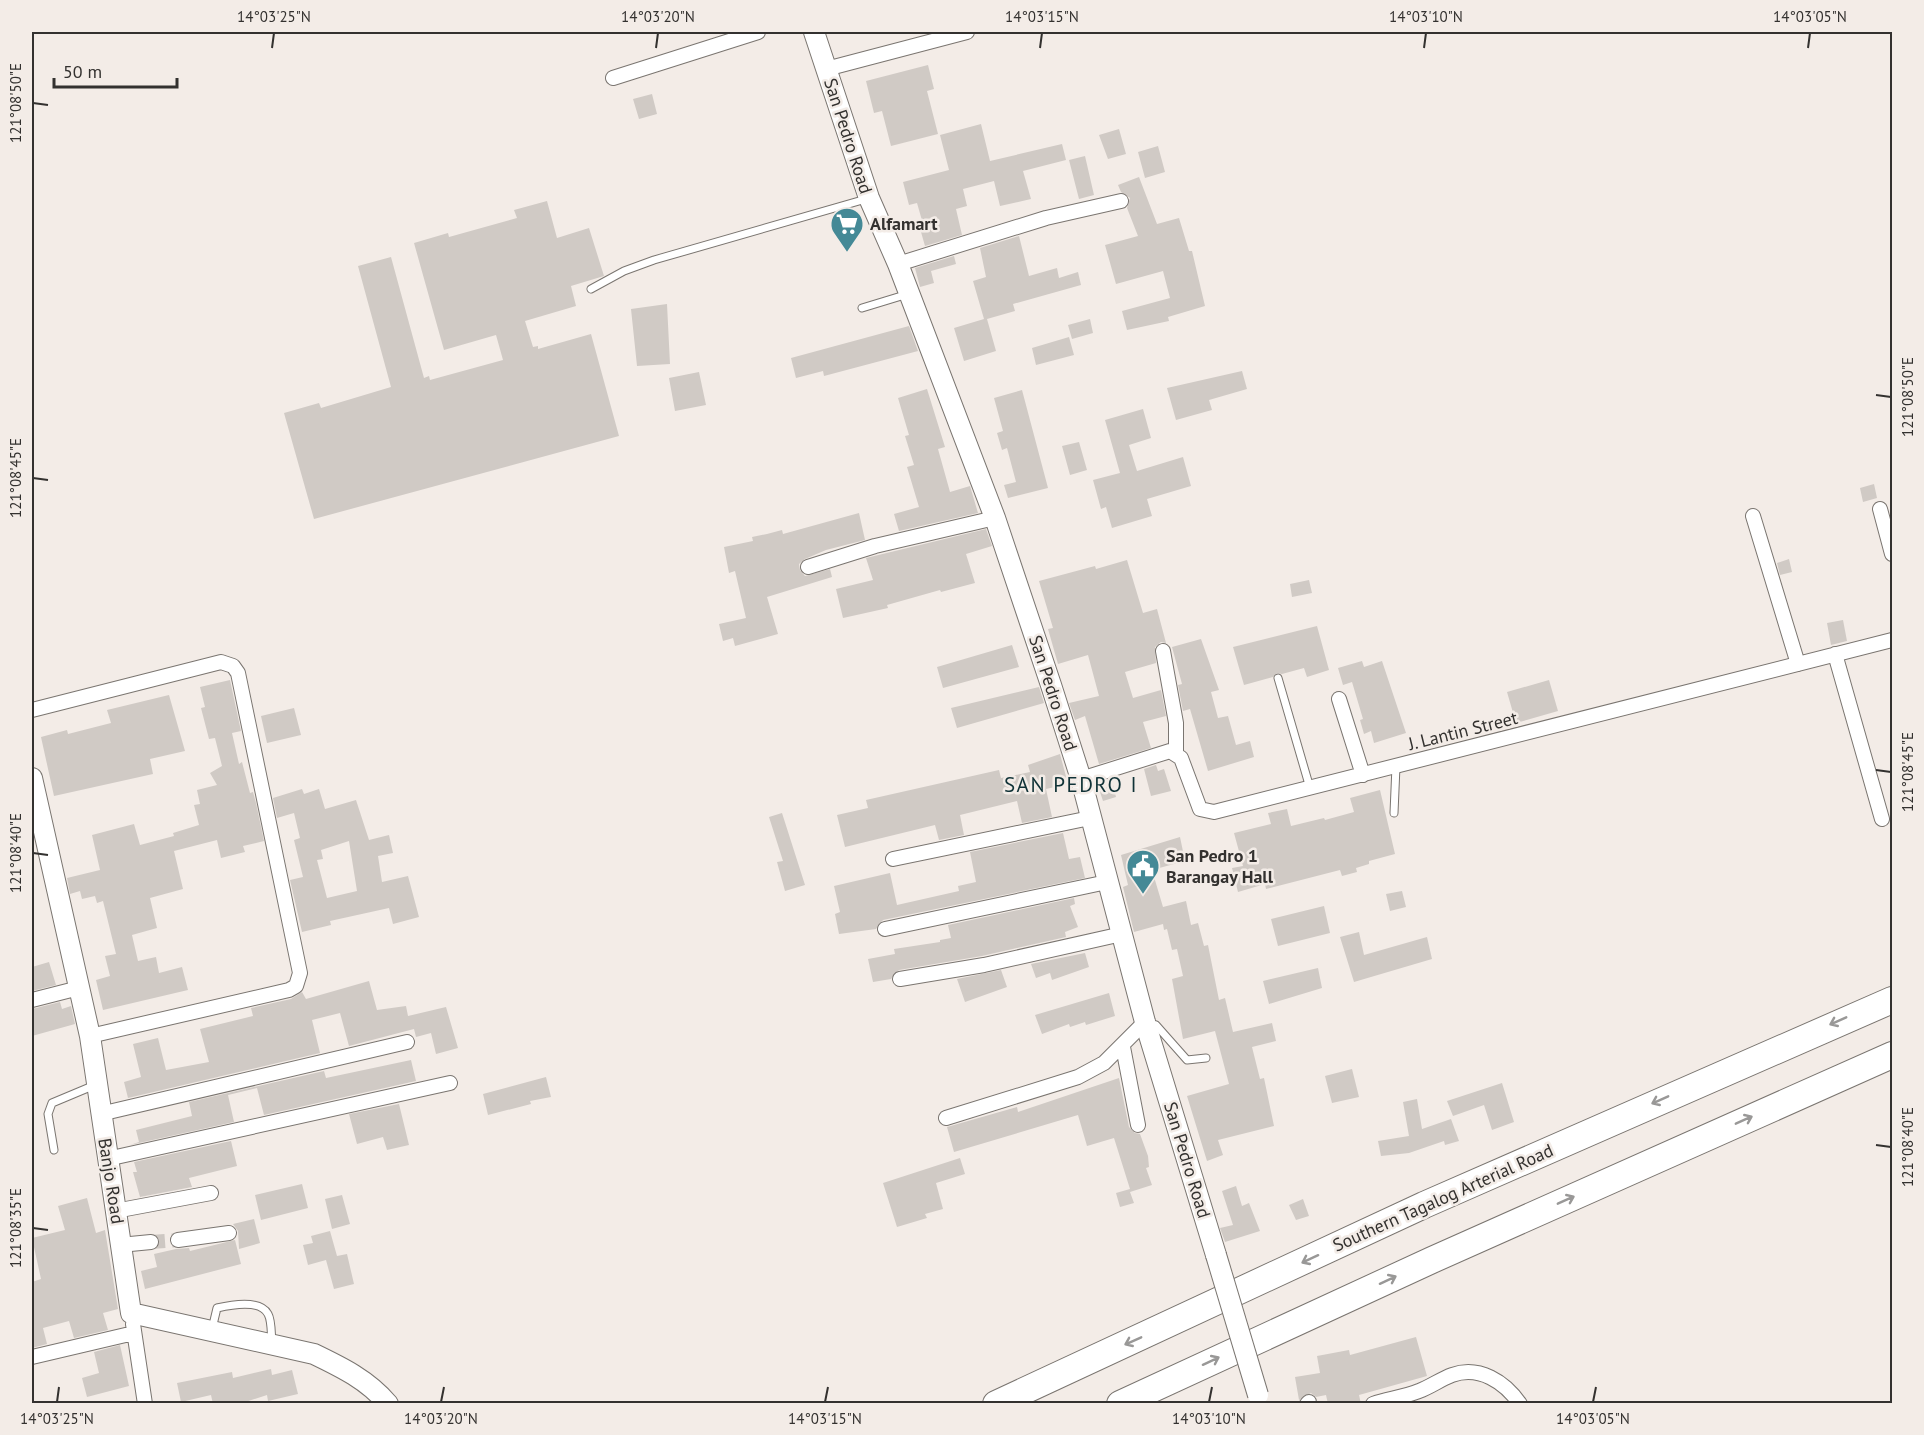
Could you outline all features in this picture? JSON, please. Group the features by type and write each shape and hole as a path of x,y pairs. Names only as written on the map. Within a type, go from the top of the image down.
{"highway":[{"name":"Southern Tagalog Arterial Road","path":"996,1404 1435,1200 1893,1000"},
{"path":"1120,1404 1432,1260 1893,1055"}],"street":[{"path":"613,78 758,32"},
{"name":"San Pedro Road","path":"814,32 869,198 898,264 995,518 1081,779 1145,1022 1259,1399"},
{"path":"826,69 966,32"},
{"path":"898,264 1046,218 1121,201"},
{"path":"1881,509 1893,554"},
{"path":"1753,516 1798,664"},
{"path":"808,567 874,546 995,518"},
{"name":"J. Lantin Street","path":"1176,752 1181,758 1200,809 1206,812 1363,775 1893,640"},
{"path":"1081,779 1166,751 1176,752 1176,723 1162,651"},
{"path":"1835,654 1882,819"},
{"path":"32,710 221,662 233,666 238,673 300,973 296,986 289,990 90,1036"},
{"path":"1339,699 1363,775"},
{"name":"Banjo Road","path":"32,780 34,802 90,1036 131,1313"},
{"path":"893,859 1090,818"},
{"path":"885,929 1107,882"},
{"path":"900,979 984,965 1122,934"},
{"path":"32,1000 79,988"},
{"path":"946,1118 1078,1077 1104,1063 1123,1047 1145,1022"},
{"path":"100,1114 407,1042"},
{"path":"1123,1047 1138,1125"},
{"path":"107,1159 450,1083"},
{"path":"115,1211 211,1192"},
{"path":"178,1240 229,1233"},
{"path":"120,1245 150,1242"},
{"path":"145,1404 131,1313 314,1354 339,1366 376,1389 388,1404"},
{"path":"32,1357 134,1333"},
{"path":"1373,1404 1419,1395 1454,1374 1473,1371 1489,1376 1510,1389 1520,1404"}],"lane":[{"path":"591,289 654,260 869,198"},
{"path":"862,308 909,294"},
{"path":"1278,678 1310,788"},
{"path":"1394,813 1396,766"},
{"path":"1145,1022 1156,1025 1187,1060 1206,1058"},
{"path":"54,1150 48,1114 52,1103 97,1084"},
{"path":"211,1331 217,1308 236,1304 263,1308 269,1315 272,1345"}],"building":[{"path":"928,65 934,89 927,91 938,134 891,146 882,111 874,113 866,81"},
{"path":"652,94 657,114 639,119 633,99"},
{"path":"981,124 990,161 1062,144 1066,160 1023,171 1031,199 1000,206 994,181 963,189 967,206 956,209 962,235 925,246 921,232 925,231 917,203 909,205 903,182 949,170 940,135"},
{"path":"1119,129 1126,154 1108,159 1099,135"},
{"path":"1158,146 1165,172 1145,178 1138,152"},
{"path":"1085,156 1094,195 1079,199 1069,160"},
{"path":"1139,177 1157,224 1179,218 1189,251 1192,251 1205,306 1168,317 1169,321 1127,330 1122,311 1170,298 1163,271 1116,284 1105,245 1138,236 1127,208 1130,198 1121,192 1118,185"},
{"path":"547,201 557,238 589,228 604,276 571,286 576,306 525,321 533,347 538,346 538,349 591,334 619,436 314,519 284,413 319,403 321,408 391,387 358,266 391,257 424,378 429,376 430,380 503,360 496,335 444,350 414,243 448,233 449,237 517,218 514,210"},
{"path":"1019,236 1029,276 1057,268 1059,278 1078,272 1081,285 1013,304 1015,311 987,319 996,351 964,361 954,328 984,319 973,281 986,277 980,248"},
{"path":"954,256 956,264 931,271 934,283 920,287 915,268"},
{"path":"667,304 670,364 637,366 631,309"},
{"path":"1090,319 1093,333 1072,339 1068,325"},
{"path":"909,326 918,351 824,376 823,371 796,378 791,358"},
{"path":"1069,337 1074,355 1036,365 1032,348"},
{"path":"1242,371 1247,389 1209,400 1212,410 1176,420 1167,388"},
{"path":"699,372 706,405 675,411 669,378"},
{"path":"927,389 945,447 938,449 950,492 970,486 978,513 899,531 894,514 919,507 907,467 914,465 905,436 909,435 898,398"},
{"path":"1022,390 1048,488 1008,498 1004,485 1016,482 1007,448 1002,450 997,433 1003,431 994,398"},
{"path":"1143,409 1151,438 1129,445 1137,471 1183,457 1191,486 1147,499 1152,516 1112,528 1106,507 1101,509 1093,480 1120,473 1105,420"},
{"path":"1079,442 1087,470 1070,475 1062,446"},
{"path":"1874,484 1877,498 1863,502 1860,488"},
{"path":"859,513 865,540 826,550 799,564 805,576 830,569 832,577 767,597 778,634 735,646 733,638 723,641 719,624 746,618 735,571 729,573 724,547 753,541 752,537 782,530 783,534"},
{"path":"986,529 992,546 966,554 975,583 941,592 940,590 887,605 888,608 843,618 836,589 873,580 866,558"},
{"path":"1789,559 1792,572 1780,575 1777,563"},
{"path":"1127,560 1143,613 1157,609 1166,643 1161,642 1155,647 1156,663 1125,672 1133,698 1161,690 1166,716 1143,722 1151,748 1099,764 1085,716 1075,720 1069,703 1099,696 1088,655 1058,664 1048,629 1053,628 1039,581"},
{"path":"1309,580 1312,593 1292,597 1290,584"},
{"path":"1843,620 1847,641 1831,645 1827,623"},
{"path":"1317,626 1329,670 1307,677 1304,668 1282,674 1277,673 1273,677 1244,685 1233,647"},
{"path":"1201,639 1219,690 1211,692 1218,718 1228,716 1236,745 1250,741 1254,757 1208,771 1190,709 1183,711 1178,685 1182,684 1172,647"},
{"path":"1012,645 1019,667 943,688 937,667"},
{"path":"1362,661 1364,667 1382,661 1406,733 1374,743 1371,731 1364,734 1360,720 1363,719 1352,682 1343,685 1338,668"},
{"path":"230,680 241,731 232,733 239,764 242,762 250,793 253,792 264,841 243,846 245,852 221,858 217,840 174,851 183,889 150,898 157,928 132,935 138,961 156,957 159,973 182,967 188,990 103,1010 96,980 110,976 105,956 116,954 103,901 97,903 95,896 82,899 80,891 70,894 67,878 100,870 92,835 134,824 140,845 174,836 173,833 199,825 194,805 200,804 197,790 217,785 210,773 222,766 215,738 209,739 201,708 205,707 200,687"},
{"path":"1549,680 1558,711 1516,723 1507,692"},
{"path":"1039,687 1044,703 957,728 951,708"},
{"path":"169,695 185,751 150,759 153,774 54,796 41,737 67,730 68,734 111,723 107,710"},
{"path":"294,708 301,735 267,743 261,716"},
{"path":"1060,754 1068,784 1046,789 1052,817 1022,823 1017,801 960,815 964,835 939,840 935,825 845,847 837,815 868,808 866,800 999,770 1001,778 1030,772 1028,765"},
{"path":"1156,765 1158,771 1164,769 1171,791 1151,796 1144,769"},
{"path":"1113,785 1116,797 1103,801 1099,789"},
{"path":"302,789 304,794 319,789 325,809 356,800 369,840 389,835 393,853 378,856 382,882 408,876 419,917 393,924 389,908 330,921 331,925 302,932 290,880 303,877 294,840 300,838 294,813 277,818 273,798","holes":["349,841 357,891 327,898 317,860 323,859 321,850"]},
{"path":"1380,790 1395,854 1369,861 1369,864 1356,868 1357,872 1342,876 1340,870 1266,889 1265,884 1238,892 1232,868 1243,866 1234,833 1271,824 1268,813 1287,809 1291,826 1354,812 1350,798"},
{"path":"782,813 805,885 785,891 777,862 783,861 769,817"},
{"path":"1063,833 1069,859 1080,857 1085,878 883,920 876,929 839,934 835,914 840,912 834,886 890,873 897,905 959,891 958,886 976,882 970,852"},
{"path":"1180,837 1185,861 1152,870 1163,907 1186,901 1191,925 1198,923 1204,946 1208,945 1219,1000 1225,998 1233,1032 1272,1023 1276,1041 1252,1047 1260,1079 1264,1078 1274,1126 1218,1140 1223,1155 1207,1161 1187,1096 1229,1084 1215,1031 1183,1039 1172,979 1183,976 1177,949 1172,950 1167,929 1164,930 1163,924 1134,932 1123,887 1128,885 1121,855"},
{"path":"1402,891 1406,907 1390,911 1386,894"},
{"path":"1074,898 1075,904 1070,906 1078,927 1065,932 1066,937 982,956 899,970 891,979 873,982 868,959 895,954 894,949 940,942 940,940 951,938 948,925"},
{"path":"1324,906 1330,933 1278,946 1271,919"},
{"path":"1359,932 1364,955 1427,937 1432,959 1354,982 1340,937"},
{"path":"1085,953 1089,967 1052,980 1050,973 1036,978 1031,964"},
{"path":"49,962 56,985 32,991 32,967"},
{"path":"1318,968 1322,988 1269,1004 1263,981"},
{"path":"1001,970 1007,987 965,1002 957,979"},
{"path":"369,981 377,1010 406,1006 408,1016 446,1007 458,1048 436,1054 431,1033 416,1037 414,1029 349,1046 340,1013 312,1020 320,1053 128,1098 124,1082 141,1077 133,1044 158,1038 166,1070 209,1062 200,1029 253,1016 251,1008 291,999 302,992 306,999"},
{"path":"1109,993 1115,1016 1086,1025 1085,1022 1070,1027 1069,1024 1042,1034 1035,1015"},
{"path":"60,1002 62,1009 71,1006 75,1024 32,1036 32,1009"},
{"path":"411,1060 416,1081 264,1115 257,1088 228,1095 234,1122 130,1145 139,1142 136,1130 192,1116 189,1102 324,1071 326,1078"},
{"path":"1352,1069 1359,1097 1332,1103 1325,1076"},
{"path":"546,1077 551,1097 530,1101 531,1104 488,1115 483,1094"},
{"path":"1119,1078 1129,1127 1135,1133 1140,1134 1148,1156 1149,1167 1146,1168 1152,1185 1130,1192 1134,1203 1120,1207 1116,1193 1130,1189 1114,1138 1087,1146 1078,1115 954,1152 947,1127 1017,1107 1018,1112"},
{"path":"1502,1083 1514,1122 1492,1130 1484,1105 1453,1116 1447,1101"},
{"path":"1417,1099 1422,1129 1451,1119 1459,1141 1445,1145 1444,1141 1409,1153 1381,1156 1378,1141 1409,1136 1403,1102"},
{"path":"399,1104 409,1145 387,1150 383,1137 357,1144 349,1114"},
{"path":"231,1141 237,1166 189,1178 192,1187 140,1197 133,1172 137,1172 134,1162"},
{"path":"960,1158 965,1174 936,1183 943,1209 925,1214 927,1218 897,1227 883,1183"},
{"path":"302,1184 308,1208 261,1220 255,1195"},
{"path":"1236,1186 1242,1206 1249,1203 1260,1231 1225,1242 1220,1228 1233,1225 1222,1191"},
{"path":"342,1195 350,1224 332,1229 325,1199"},
{"path":"87,1198 96,1233 105,1230 118,1309 103,1313 108,1330 74,1338 69,1321 43,1328 47,1344 32,1348 32,1282 41,1279 32,1238 65,1230 58,1206"},
{"path":"1303,1199 1309,1216 1296,1220 1289,1205"},
{"path":"254,1219 260,1243 239,1249 238,1231 233,1224"},
{"path":"330,1231 337,1256 347,1254 354,1284 334,1289 326,1260 308,1265 303,1245 313,1243 311,1236"},
{"path":"235,1240 241,1264 145,1289 141,1271 157,1267 154,1254 176,1249 189,1248 190,1251"},
{"path":"1416,1337 1427,1376 1359,1395 1361,1404 1328,1404 1326,1395 1316,1397 1311,1393 1299,1400 1295,1377 1320,1373 1317,1356 1349,1350 1350,1355"},
{"path":"120,1345 129,1386 87,1397 82,1378 99,1373 94,1352"},
{"path":"271,1369 272,1375 292,1370 298,1394 268,1401 267,1395 239,1404 213,1404 211,1395 181,1402 177,1383 232,1372 233,1378"}],"tunnel":[{"path":"151,1242 178,1240"}],"place":[{"name":"Alfamart","path":"847,253"},
{"name":"San Pedro 1 Barangay Hall","path":"1143,895"}],"district":[{"name":"SAN PEDRO I","path":"1071,785"}]}
